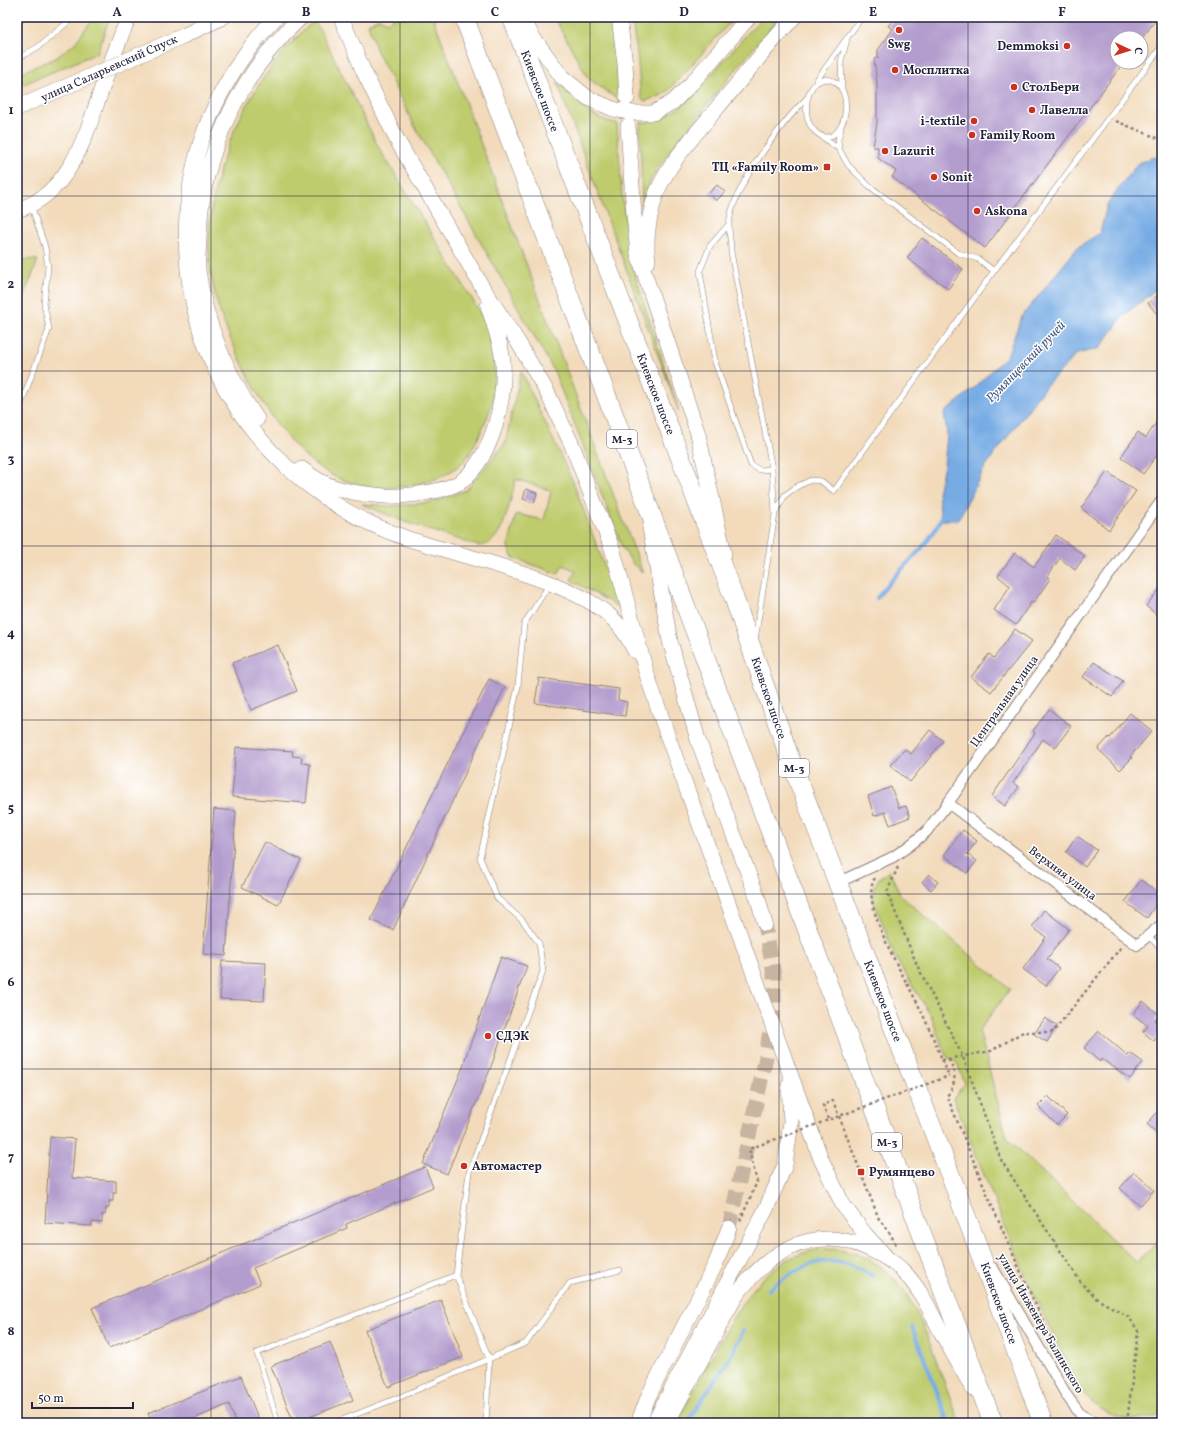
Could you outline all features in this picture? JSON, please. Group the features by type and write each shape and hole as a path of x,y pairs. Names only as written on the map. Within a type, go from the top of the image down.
{"highway":[{"name":"М-3","path":"464,17 993,1423"},
{"name":"Киевское шоссе","path":"512,17 734,598 789,756 971,1229 1043,1423"}],"main road":[{"path":"117,45 123,17"},
{"path":"17,210 31,204 47,193 62,179 75,160 85,137 117,45 129,17"},
{"name":"улица Саларьевский Спуск","path":"17,108 224,17"},
{"path":"276,17 240,60 223,88 199,144 192,176 186,241 189,280 201,331 215,368 242,416 274,455 288,469 334,504 363,520 390,532 550,584 593,604 615,621 631,642 646,675 821,1159 843,1205 865,1234 893,1255 903,1272 919,1292 993,1423"},
{"path":"301,17 281,35 264,57 237,99 213,155 206,182 200,219 198,269 207,311 222,356 248,406 282,452 325,485 354,494 394,496 434,492 463,480 483,455 497,421 503,385 503,361 497,332 481,285"},
{"path":"341,17 397,140 481,285 525,354 547,392 572,445 613,551 646,675"},
{"path":"522,17 532,36 562,77 588,98 612,109 633,113 653,113 672,102 691,84 749,17"},
{"path":"619,17 625,64 627,98"},
{"path":"655,306 647,254 648,231 657,192 665,177 687,146 794,17"},
{"path":"628,126 638,254 698,434 734,598"},
{"path":"645,500 670,641 698,740 758,899 765,924"},
{"path":"654,1423 766,1209 785,1165 791,1122 785,1060"},
{"path":"638,1423 649,1395 713,1270 729,1228"},
{"path":"667,1423 735,1298 752,1276 769,1260 790,1247 808,1242 826,1240 859,1244 893,1255"}],"street":[{"name":"Центральная улица","path":"837,883 893,857 926,832 1162,500"},
{"name":"Верхняя улица","path":"948,803 1128,938"},
{"path":"1128,938 1137,944 1162,924"},
{"name":"улица Инженера Балинского","path":"971,1229 1067,1396 1081,1415 1099,1419"}],"lane":[{"path":"17,22 25,17"},
{"path":"17,59 38,47 74,17"},
{"path":"839,149 814,131 809,122 806,108 808,97 814,85 862,17"},
{"path":"847,37 842,61 841,80 846,111 838,139 839,149 848,165 868,185 958,253 978,259 994,271"},
{"path":"775,514 785,495 798,486 811,480 821,481 834,491 994,271 1162,46"},
{"path":"814,85 820,80 828,79 838,84 843,93"},
{"path":"753,652 764,591 775,514 772,469 731,252 729,224 736,197 747,176 794,110 808,97"},
{"path":"821,136 832,136 842,125"},
{"path":"17,415 49,329 44,304 48,267 45,247 31,204"},
{"path":"729,224 710,246 700,272 714,362 751,465 760,470 772,469"},
{"path":"486,1423 489,1359 456,1275 469,1172 543,971 539,943 522,920 497,898 480,858 518,686 524,624 550,584"},
{"path":"1148,936 1162,949"},
{"path":"334,1423 526,1343 570,1283 620,1270"},
{"path":"278,1423 257,1354 456,1275"}],"path":[{"path":"1108,117 1162,140"},
{"path":"893,857 899,868 887,892 917,965 962,1057 1002,1160 1082,1284 1097,1299 1129,1317 1138,1330 1128,1416 1129,1423 1099,1419"},
{"path":"749,1149 949,1076 922,1013 893,959 871,900 871,891"},
{"path":"942,1060 991,1051 1023,1032 1053,1032 1128,938"},
{"path":"949,1059 955,1070 954,1087 947,1096 1032,1298 1068,1372"},
{"path":"828,1119 823,1105 833,1102 879,1219 891,1235 893,1255"},
{"path":"1152,1423 1162,1422"}],"green space":[{"path":"94,17 110,17 97,53 17,87 17,74 56,58 75,43"},
{"path":"395,17 433,17 643,573 633,564 622,547 554,371 415,127 376,49 368,24 379,18 387,22"},
{"path":"554,17 611,17 619,72 620,97 614,97 588,78"},
{"path":"631,17 735,17 669,90 660,96 645,101 641,98 637,53"},
{"path":"762,17 779,17 671,149 651,179 642,206 640,123 666,116 677,110 688,101"},
{"path":"314,21 320,30 379,148 488,325 493,354 494,383 491,408 485,424 477,441 465,460 446,474 422,483 388,488 359,485 332,475 306,457 273,419 256,391 221,316 215,295 209,258 210,221 217,183 228,146 244,110 264,77 288,47"},
{"path":"557,82 577,102 591,113 599,118 617,123 622,195 632,266 679,412"},
{"path":"17,259 38,260 17,314"},
{"path":"521,371 573,482 620,608 571,580 576,571 563,565 558,574 512,557 508,547 516,514 544,520 551,491 516,479 500,531 494,539 487,544 478,546 405,522 362,504 393,506 433,502 466,490 505,444"},
{"path":"890,871 900,895 1010,989 979,1030 1007,1138 1136,1262 1162,1238 1162,1414 1142,1419 1114,1416 1097,1407 1084,1394 1072,1374 1043,1315 1016,1254 953,1098 965,1084 957,1063 946,1056 931,1016 895,957 873,899 874,886 880,877"},
{"path":"826,1249 849,1252 868,1259 884,1269 897,1282 918,1316 960,1423 677,1423 732,1320 743,1302 756,1286 770,1272 786,1260 805,1253"}],"water":[{"path":"1152,157 1162,159 1162,285 1124,315 1100,348 1077,354 1045,387 985,467 958,520 941,520 938,493 944,465 947,434 944,413 973,389 1007,356 1022,316 1078,247 1100,233 1107,205 1120,186 1137,164"}],"building":[{"name":"Family Room","path":"895,17 1158,17 1148,30 1109,30 1109,70 1118,70 985,248 892,177 896,171 878,158 878,147 873,147 877,122 877,83 874,59 878,58 878,50 893,29 888,26"},
{"path":"717,185 725,192 716,201 709,193"},
{"path":"922,238 963,269 948,289 907,258"},
{"path":"1162,292 1162,320 1148,303"},
{"path":"1162,414 1162,448 1143,474 1121,457 1138,432 1146,438"},
{"path":"1107,472 1136,491 1109,530 1081,508"},
{"path":"526,489 537,493 534,503 523,499"},
{"path":"1056,535 1085,556 1075,570 1060,558 1047,577 1050,579 1033,603 1031,602 1016,625 994,610 1010,586 998,576 1015,553 1034,567"},
{"path":"1162,586 1162,619 1146,606"},
{"path":"1015,629 1032,641 991,692 971,677 989,654 994,658"},
{"path":"278,645 297,691 251,710 232,663"},
{"path":"1094,662 1123,681 1112,697 1083,677"},
{"path":"539,678 619,689 618,700 627,702 625,716 535,703"},
{"path":"489,679 505,687 393,930 371,920"},
{"path":"1049,709 1071,726 1055,748 1043,739 1013,783 1019,787 1005,806 992,796 1035,733 1033,731"},
{"path":"1130,713 1152,731 1130,757 1132,758 1120,770 1098,749 1109,737 1110,738"},
{"path":"930,730 943,741 910,782 890,765 905,749 911,754"},
{"path":"236,747 293,751 292,756 302,757 301,763 310,764 306,803 232,797"},
{"path":"891,787 899,808 906,806 910,817 890,825 885,812 874,816 868,796"},
{"path":"214,809 236,811 226,956 203,954"},
{"path":"963,830 977,841 967,854 977,861 967,873 944,855"},
{"path":"1077,836 1097,850 1085,867 1066,852"},
{"path":"265,842 301,860 278,905 242,887"},
{"path":"929,874 938,882 931,890 922,882"},
{"path":"1141,880 1162,895 1147,918 1125,902"},
{"path":"1044,910 1069,929 1047,959 1059,968 1046,986 1023,969 1046,937 1032,927"},
{"path":"501,957 527,966 489,1072 447,1174 423,1164 465,1062"},
{"path":"222,961 266,963 264,1001 220,999"},
{"path":"1143,1001 1159,1015 1155,1020 1162,1026 1162,1030 1154,1041 1143,1032 1148,1026 1133,1014"},
{"path":"1045,1018 1057,1026 1047,1042 1034,1034"},
{"path":"1099,1031 1128,1056 1130,1053 1143,1062 1130,1079 1102,1059 1100,1062 1084,1048"},
{"path":"1048,1096 1067,1115 1057,1125 1038,1106"},
{"path":"1162,1107 1162,1138 1147,1124"},
{"path":"50,1137 75,1139 72,1178 116,1181 116,1193 113,1193 113,1201 109,1201 109,1208 106,1208 105,1215 102,1214 102,1223 92,1222 92,1226 45,1223"},
{"path":"425,1167 433,1187 346,1224 347,1228 253,1268 260,1284 109,1348 92,1308"},
{"path":"1134,1172 1154,1190 1140,1206 1120,1188"},
{"path":"441,1300 463,1357 388,1387 365,1330"},
{"path":"330,1342 353,1400 294,1423 271,1366"},
{"path":"241,1376 260,1423 236,1423 229,1404 184,1423 152,1423 148,1413"}],"waterway":[{"name":"Румянцевский ручей","path":"877,598 928,539 942,516"},
{"path":"768,1290 794,1272 818,1262 831,1261 844,1263 873,1276"},
{"path":"912,1327 949,1423"},
{"path":"688,1423 731,1355 743,1331"}],"tunnel":[{"path":"729,1228 765,1062 774,1006 774,975 765,924"}],"place":[{"name":"Swg","path":"899,30"},
{"name":"Demmoksi","path":"1067,46"},
{"name":"Мосплитка","path":"895,70"},
{"name":"СтолБери","path":"1014,87"},
{"name":"Лавелла","path":"1032,110"},
{"name":"i-textile","path":"974,121"},
{"name":"Family Room","path":"972,135"},
{"name":"Lazurit","path":"885,151"},
{"name":"ТЦ «Family Room»","path":"827,167"},
{"name":"Sonit","path":"934,177"},
{"name":"Askona","path":"977,211"},
{"name":"СДЭК","path":"488,1036"},
{"name":"Автомастер","path":"464,1166"},
{"name":"Румянцево","path":"861,1172"}]}
